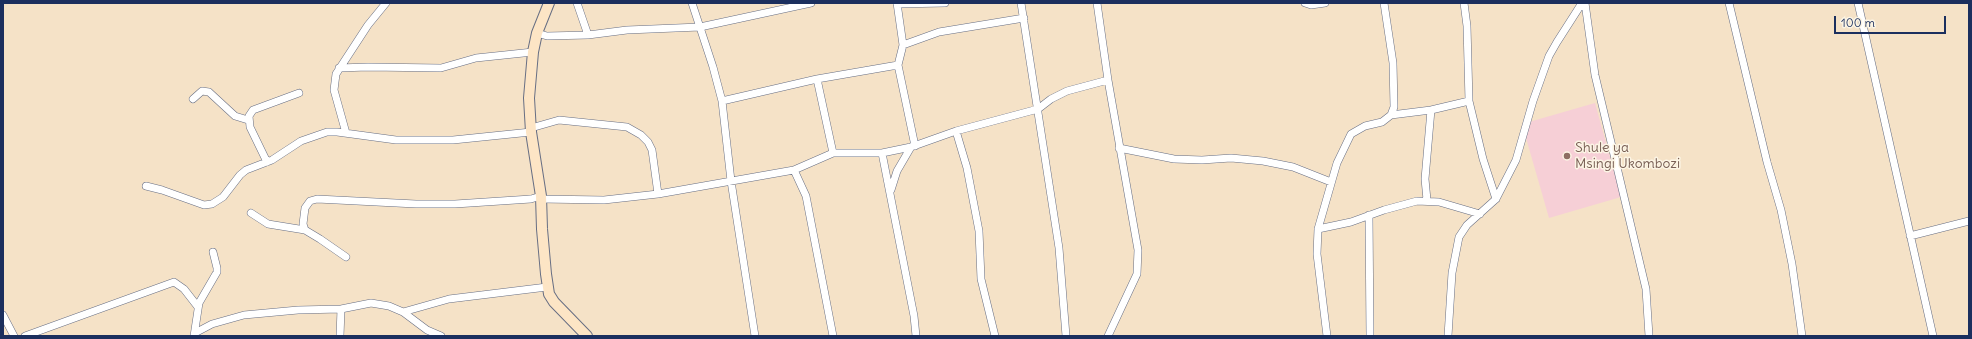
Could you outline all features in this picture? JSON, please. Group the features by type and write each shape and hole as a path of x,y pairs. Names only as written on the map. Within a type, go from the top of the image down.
{"street":[{"path":"346,133 334,90 334,82 339,68 368,25 386,3"},
{"path":"549,3 537,33 533,52 529,98 531,130 541,197 542,229 548,286 549,294 560,311 587,336"},
{"path":"578,3 588,35"},
{"path":"692,3 722,101 731,181 755,336"},
{"path":"537,33 547,36 588,35 627,30 700,27 812,3"},
{"path":"892,202 891,188 897,171 913,146 898,65 903,45 897,4 945,3"},
{"path":"1021,3 1059,248 1066,336"},
{"path":"1097,3 1119,148 1138,250 1137,274 1108,336"},
{"path":"1305,3 1311,6 1325,3"},
{"path":"1384,3 1393,63 1394,107 1391,115"},
{"path":"1464,3 1467,26 1469,101 1483,159 1496,199"},
{"path":"1448,336 1452,273 1458,237 1467,225 1496,199 1516,160 1533,101 1550,56 1557,42 1584,3"},
{"path":"1584,3 1595,75 1646,289 1649,336"},
{"path":"1729,3 1767,162 1781,210 1792,264 1802,336"},
{"path":"1858,3 1933,336"},
{"path":"903,45 939,32 1024,18"},
{"path":"339,68 441,68 476,58 533,52"},
{"path":"722,101 817,79 898,65"},
{"path":"817,79 833,154"},
{"path":"305,230 303,224 305,208 310,201 317,199 416,204 455,204 541,197 604,200 658,194 794,170 833,154 882,153 913,146 956,131 1038,109 1051,99 1067,90 1108,80"},
{"path":"193,100 202,91 209,92 235,116 248,120 267,162"},
{"path":"248,120 253,110 299,93"},
{"path":"1328,336 1317,254 1318,229 1337,163 1351,134 1365,126 1382,122 1391,115 1431,110 1469,101"},
{"path":"1427,200 1425,179 1431,110"},
{"path":"146,186 204,205 212,204 223,196 246,170 267,162 301,141 327,132 396,140 453,140 531,130 559,120 627,127 641,135 648,142 652,150 658,194"},
{"path":"956,131 967,168 979,231 981,278 995,336"},
{"path":"1119,148 1174,159 1244,158 1263,161 1294,167 1331,182"},
{"path":"882,153 914,316 916,336"},
{"path":"794,170 806,196 833,336"},
{"path":"1318,229 1417,201 1427,200 1460,207 1480,214"},
{"path":"251,213 268,224 305,230 346,256"},
{"path":"1369,215 1370,336"},
{"path":"1910,236 1969,221"},
{"path":"194,334 198,307 201,298 217,272 213,252"},
{"path":"26,336 174,282 184,289 198,307"},
{"path":"403,312 449,299 548,286"},
{"path":"194,334 212,324 244,315 298,310 340,309 371,303 389,306 403,312 427,330 441,336"},
{"path":"340,309 340,336"},
{"path":"3,314 14,336"}],"shaded area":[{"path":"1595,103 1621,197 1549,218 1522,124"}],"place":[{"name":"Shule ya Msingi Ukombozi","path":"1567,156"}]}
